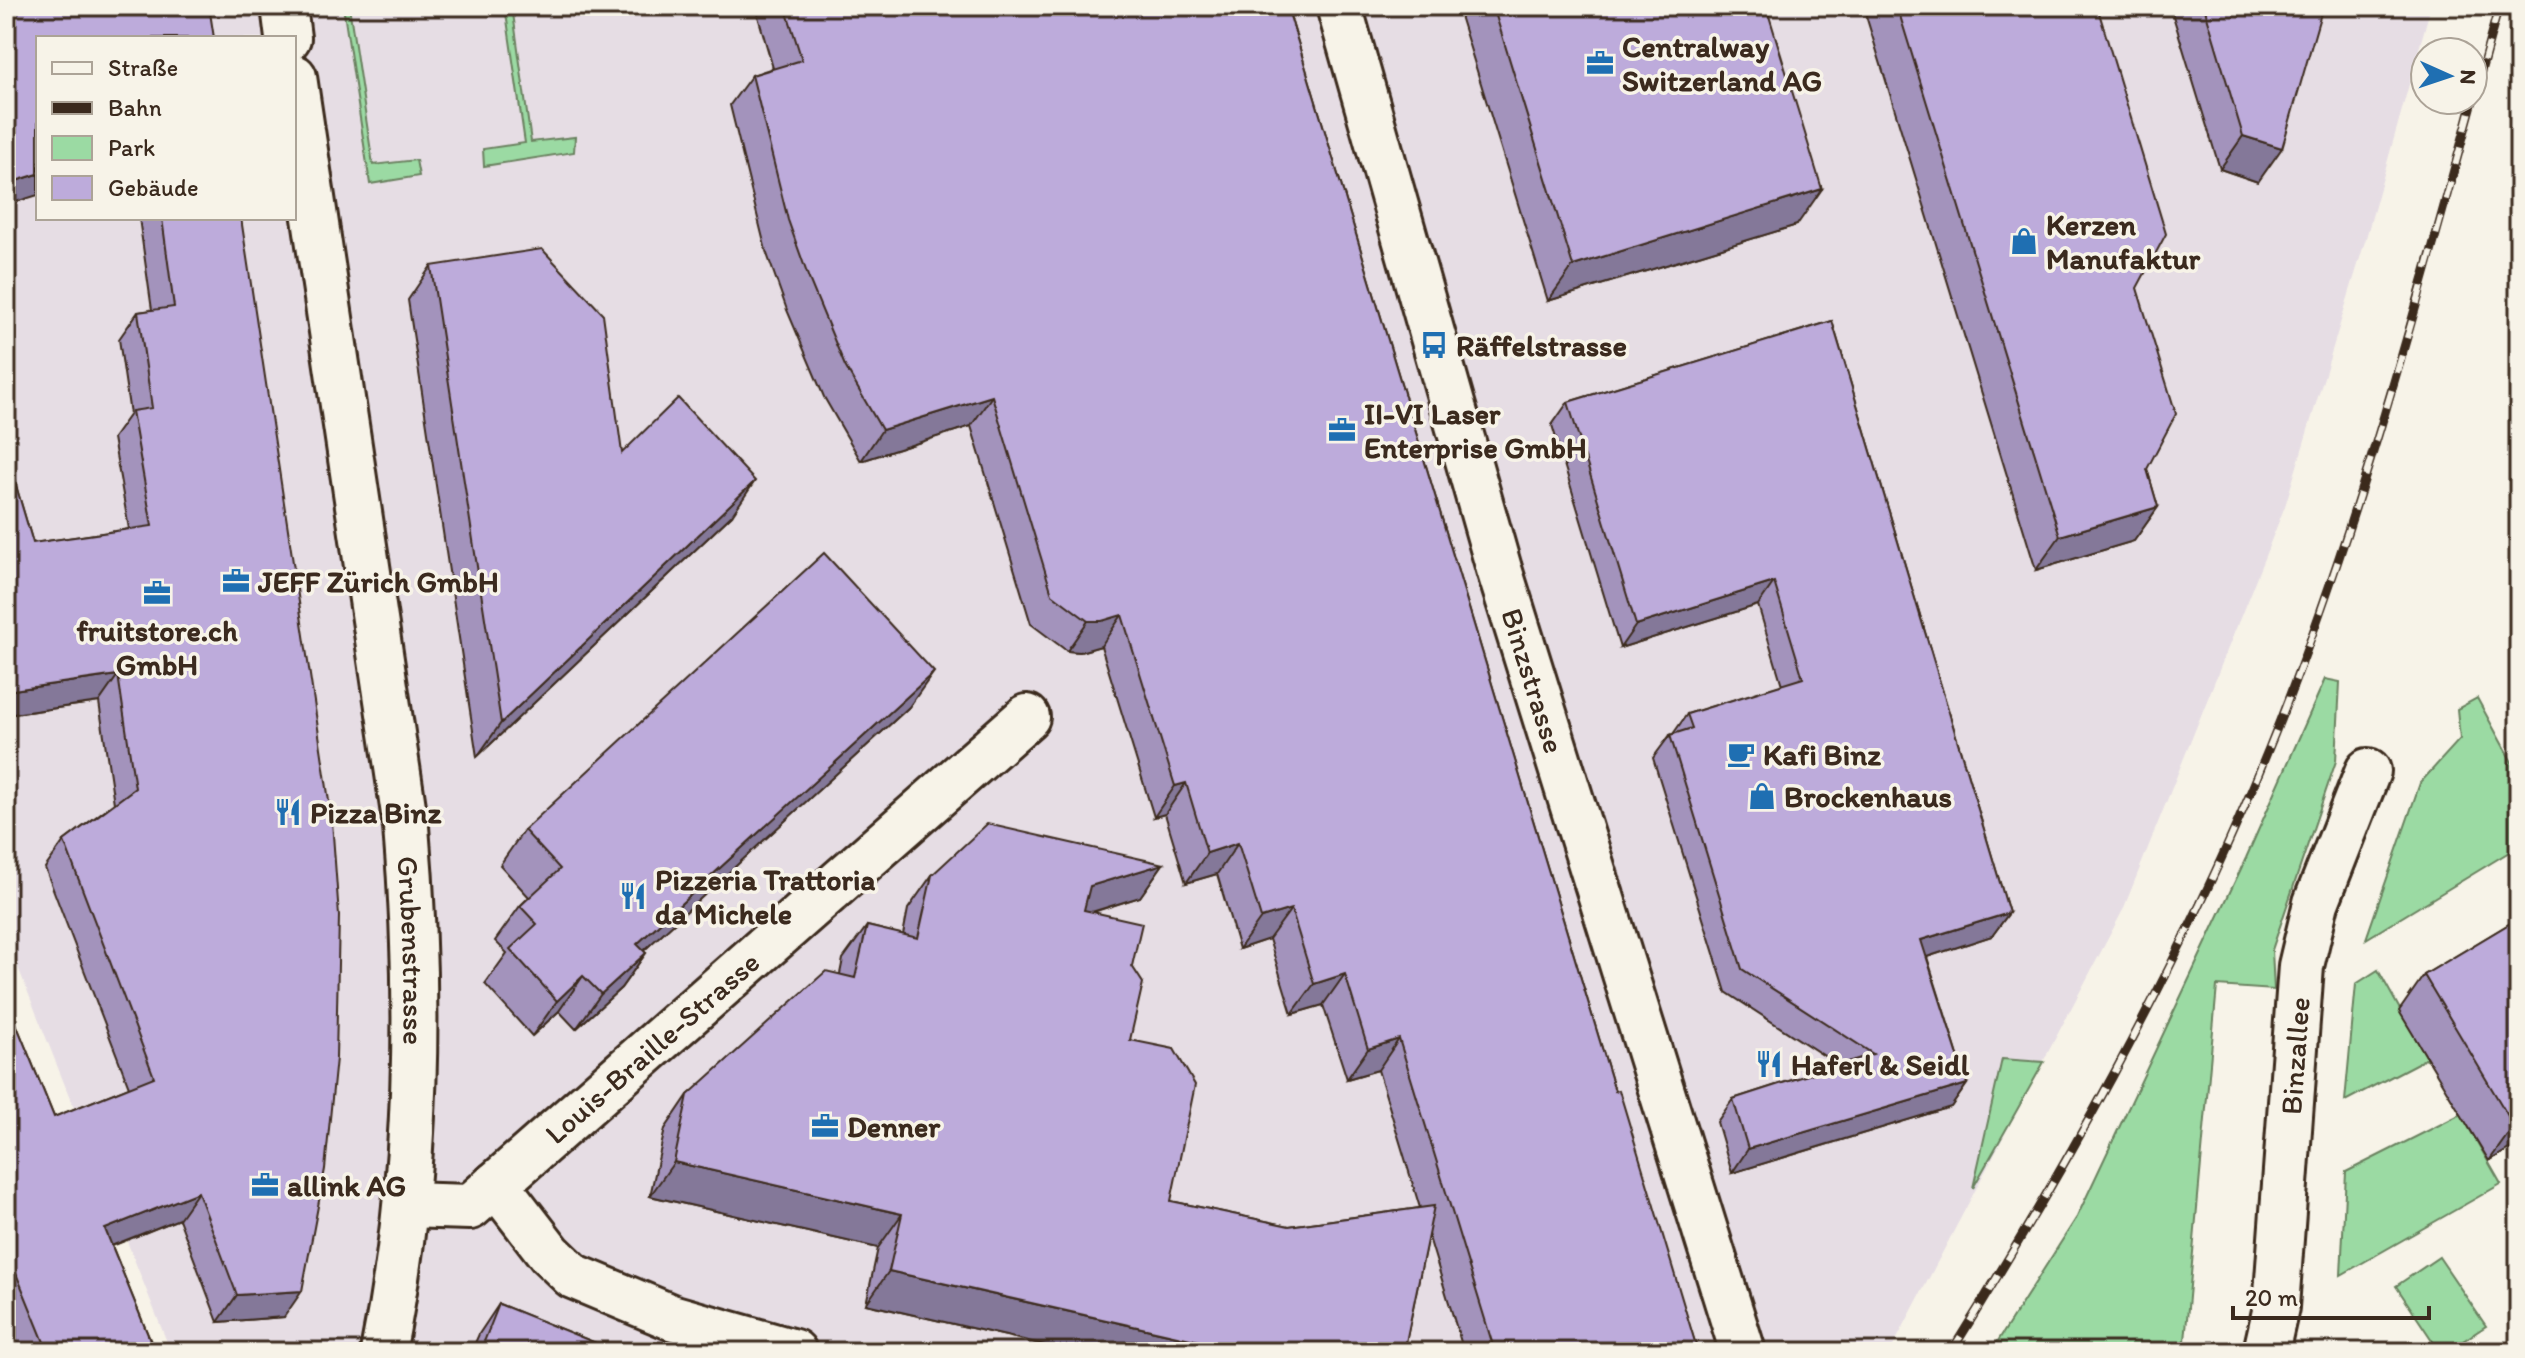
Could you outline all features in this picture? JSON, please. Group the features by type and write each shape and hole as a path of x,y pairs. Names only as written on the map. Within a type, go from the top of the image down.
{"street":[{"path":"284,6 288,36"},
{"name":"Binzstrasse","path":"1339,6 1499,569 1743,1352"},
{"name":"Grubenstrasse","path":"296,90 406,827 415,1024 406,1205 383,1352"},
{"name":"Louis-Braille-Strasse","path":"406,1205 470,1207 1027,717"},
{"name":"Binzallee","path":"2266,1352 2276,1307 2301,966 2316,903 2368,771"},
{"path":"496,1184 550,1254 573,1276 671,1317 794,1352"}],"shaded area":[{"path":"6,6 2431,6 2423,36 2409,36 2409,85 2285,506 2123,910 1890,1352 171,1352 6,937"}],"green space":[{"path":"343,6 349,6 373,165 416,160 419,176 370,184"},
{"path":"505,6 512,6 531,142 575,137 574,152 484,166 483,149 525,143"},
{"path":"2325,679 2340,682 2336,761 2272,950 2274,990 2217,986 2184,1352 1991,1352 2077,1217 2246,858"},
{"path":"2477,698 2513,764 2519,760 2519,846 2366,939 2420,783 2460,739 2457,709"},
{"path":"2378,970 2427,1058 2345,1101 2356,984"},
{"path":"2002,1059 2044,1062 1973,1188"},
{"path":"2461,1114 2501,1184 2341,1275 2346,1172"},
{"path":"2439,1257 2486,1326 2446,1352 2440,1352 2396,1286"}],"building":[{"path":"6,6 209,6 214,36 36,36 36,175 6,184"},
{"path":"785,6 1287,6 1615,1091 1619,1090 1698,1352 1495,1352 1399,1039 1368,1049 1345,974 1314,984 1291,909 1261,918 1238,843 1207,853 1186,783 1175,786 1122,615 1102,621 1088,621 1052,594 992,396 882,430 845,366 788,220 752,75 802,60"},
{"path":"1493,6 1766,6 1822,189 1573,266"},
{"path":"1897,6 2097,6 2166,234 2137,288 2176,414 2147,469 2158,507 2060,536"},
{"path":"2204,6 2323,6 2282,148 2243,136"},
{"path":"162,220 241,220 332,821 339,916 336,1058 325,1169 302,1291 237,1295 198,1192 105,1229 155,1352 48,1352 13,1266 6,1268 6,999 54,1117 154,1077 64,841 135,788 118,675 6,691 6,452 33,543 152,526 132,411 152,408 138,312 174,307"},
{"path":"542,249 603,314 622,453 678,398 755,481 501,723 431,266"},
{"path":"1832,321 2009,913 1921,940 1967,1084 1748,1149 1733,1099 1873,1054 1742,969 1670,735 1692,728 1687,714 1803,678 1774,582 1636,625 1568,402"},
{"path":"824,553 934,672 637,944 646,953 601,994 583,976 557,1001 510,949 537,924 520,906 560,869 524,830"},
{"path":"987,824 1163,864 1090,886 1084,910 1142,923 1132,966 1143,983 1130,1040 1174,1049 1195,1085 1171,1201 1289,1226 1434,1206 1404,1352 1248,1352 889,1271 902,1214 674,1162 688,1095 826,971 855,978 867,926 918,938 932,875"},
{"path":"2519,918 2519,1123 2514,1126 2424,975"},
{"path":"499,1304 618,1352 480,1352"}],"railway":[{"path":"1951,1352 2074,1146 2150,1006 2252,789 2290,694 2358,500 2417,303 2499,6"}],"place":[{"name":"Centralway Switzerland AG","path":"1600,63"},
{"name":"Kerzen Manufaktur","path":"2024,241"},
{"name":"Räffelstrasse","path":"1434,345"},
{"name":"II-VI Laser Enterprise GmbH","path":"1342,430"},
{"name":"JEFF Zürich GmbH","path":"236,581"},
{"name":"fruitstore.ch GmbH","path":"157,593"},
{"name":"Kafi Binz","path":"1741,754"},
{"name":"Brockenhaus","path":"1762,796"},
{"name":"Pizza Binz","path":"288,812"},
{"name":"Pizzeria Trattoria da Michele","path":"633,896"},
{"name":"Haferl & Seidl","path":"1769,1064"},
{"name":"Denner","path":"825,1126"},
{"name":"allink AG","path":"265,1185"}]}
